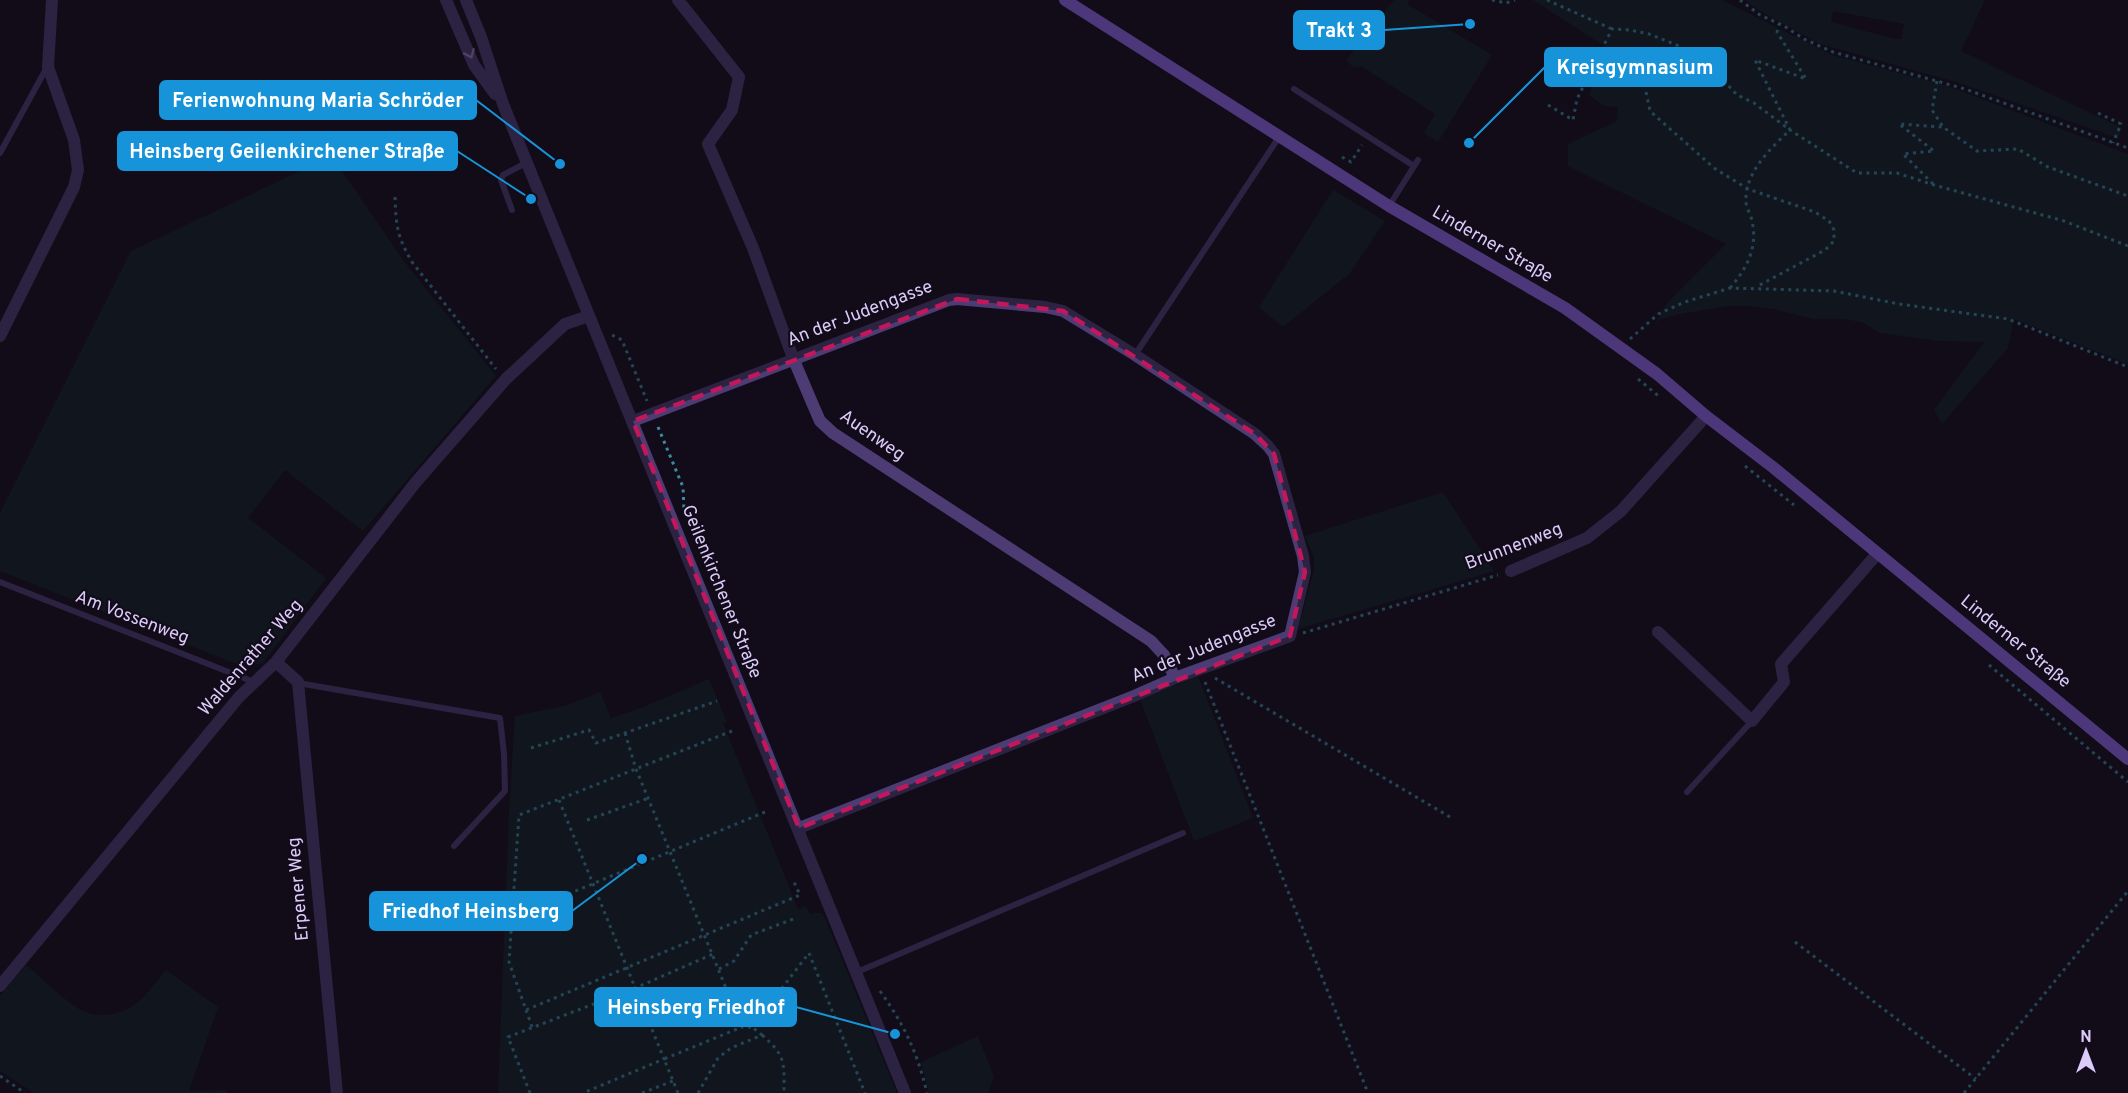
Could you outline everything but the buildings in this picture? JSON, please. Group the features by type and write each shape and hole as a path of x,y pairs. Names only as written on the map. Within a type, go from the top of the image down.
{"main road":[{"name":"Linderner Straße","path":"1065,0 1389,206 1565,308 1657,374 1706,416 1774,468 1972,629 2128,759"}],"street":[{"path":"0,336 74,187 78,170 74,140 48,67 52,0"},
{"name":"Geilenkirchener Straße","path":"446,0 474,65 503,104"},
{"name":"Geilenkirchener Straße","path":"466,0 482,37 503,104 905,1093"},
{"name":"Auenweg","path":"678,0 739,77 732,110 708,144 753,248 793,358 820,421 833,433 1151,641 1164,655 1175,678"},
{"name":"An der Judengasse","path":"633,421 793,358 957,299 1045,307 1063,311 1255,434 1269,446 1274,454 1303,556 1305,572 1290,636 1175,678 799,828"},
{"name":"Waldenrather Weg","path":"0,986 139,816 254,682 276,662 416,482 506,379 565,324 589,316"},
{"name":"Brunnenweg","path":"1511,571 1587,538 1621,511 1706,416"},
{"path":"1658,632 1752,721 1784,682 1781,664 1877,554"},
{"path":"276,662 298,682"},
{"name":"Erpener Weg","path":"298,682 337,1093"}],"lane":[{"path":"0,153 48,67"},
{"path":"1294,89 1416,164 1389,206"},
{"path":"1135,355 1279,136"},
{"path":"512,210 501,180 503,175 527,163"},
{"name":"Am Vossenweg","path":"0,582 254,682"},
{"path":"298,682 500,718 505,791 454,846"},
{"path":"1686,792 1752,721"},
{"path":"857,972 1183,833"}],"path":[{"path":"1492,0 1506,3 1515,0"},
{"path":"1547,0 1612,29 1649,34 1679,46 1723,80 1737,95 1754,103 1790,130 1857,173 1897,173 2064,221 2128,246"},
{"path":"1740,0 1760,15 1833,52 1937,81 2128,148"},
{"path":"1779,24 1777,32 1806,79 1755,60 1790,130"},
{"path":"1548,105 1573,120 1577,99 1612,29"},
{"path":"1937,81 1932,110 1943,127 1977,151 2018,148 2048,167 2128,196"},
{"path":"1646,92 1650,111 1655,117 1714,168 1748,189 1815,212 1829,221 1834,230 1834,241 1825,250 1755,288"},
{"path":"2098,113 2121,124 2113,142"},
{"path":"1934,185 1903,154 1934,151 1899,124 1943,127"},
{"path":"1730,288 1744,271 1754,240 1752,221 1746,204 1752,176 1760,161 1790,130"},
{"path":"1342,157 1351,162 1359,150"},
{"path":"395,197 397,231 412,262 489,361 506,379"},
{"path":"1620,348 1658,314 1730,288 1755,288 1834,291 1899,304 2008,319 2128,367"},
{"path":"1637,379 1663,400"},
{"path":"1742,463 1796,507"},
{"name":"Brunnenweg","path":"1290,636 1511,571"},
{"path":"1985,662 2128,782"},
{"path":"1200,669 1450,817"},
{"path":"1200,669 1368,1093"},
{"path":"531,748 590,730 596,743 717,701"},
{"path":"532,1027 509,962 519,815 732,731"},
{"path":"625,733 636,769 742,1027"},
{"path":"587,820 649,798"},
{"path":"559,800 678,1093"},
{"path":"513,917 765,812"},
{"path":"526,1010 800,895 794,882"},
{"path":"1964,1093 2128,891"},
{"path":"719,969 734,961 751,935 796,918"},
{"path":"1795,942 1976,1079"},
{"path":"752,1027 809,953 866,1093"},
{"path":"530,1093 508,1037 635,988 713,954"},
{"path":"877,987 902,1022 919,1061 927,1093"},
{"path":"583,1093 742,1027 752,1027 777,1049 782,1058 784,1093"},
{"path":"698,1093 718,1058 731,1048 762,1035"},
{"path":"0,1077 25,1093"},
{"path":"642,1093 673,1081"}],"highlighted area":[{"path":"957,299 1063,311 1255,434 1274,454 1305,572 1290,636 799,828 633,421"}],"shaded area":[{"path":"1394,0 1409,0 1407,4 1492,55 1438,142 1424,133 1435,114 1361,66 1354,68 1346,60"},
{"path":"1533,0 1722,0 1832,55 1947,86 2128,154 2128,364 2014,319 2008,348 1942,424 1934,410 1984,342 1939,341 1880,333 1862,322 1844,319 1813,319 1774,309 1749,306 1728,306 1680,314 1660,319 1655,324 1667,303 1726,244 1568,166 1568,144 1617,121 1618,107 1604,106 1589,95 1609,49"},
{"path":"1745,0 1985,0 1961,51 2122,128 2118,138 1956,82 1820,44 1760,11","holes":["1833,11 1904,24 1901,39 1895,39 1831,22"]},
{"path":"332,156 403,260 496,376 363,531 285,470 248,518 326,578 263,663 250,666 239,665 0,571 0,513 131,251"},
{"path":"1333,190 1385,221 1350,273 1283,327 1259,307"},
{"path":"1443,492 1494,571 1298,629 1314,570 1314,557 1305,536"},
{"path":"1198,676 1253,818 1194,841 1140,699"},
{"path":"709,679 727,722 723,723 798,909 806,906 810,915 821,913 825,918 897,1093 498,1093 515,716 568,705 600,692 611,718"},
{"path":"26,965 75,1007 88,1013 103,1015 118,1013 138,1002 166,970 218,1007 189,1091 227,1090 227,1093 34,1093 0,1071 0,996"},
{"path":"978,1036 994,1077 988,1093 929,1093 921,1062"}],"place":[{"name":"Trakt 3","path":"1470,24"},
{"name":"Kreisgymnasium","path":"1469,143"},
{"name":"Ferienwohnung Maria Schröder","path":"560,164"},
{"name":"Heinsberg Geilenkirchener Straße","path":"531,199"},
{"name":"Friedhof Heinsberg","path":"642,859"},
{"name":"Heinsberg Friedhof","path":"895,1034"}]}
